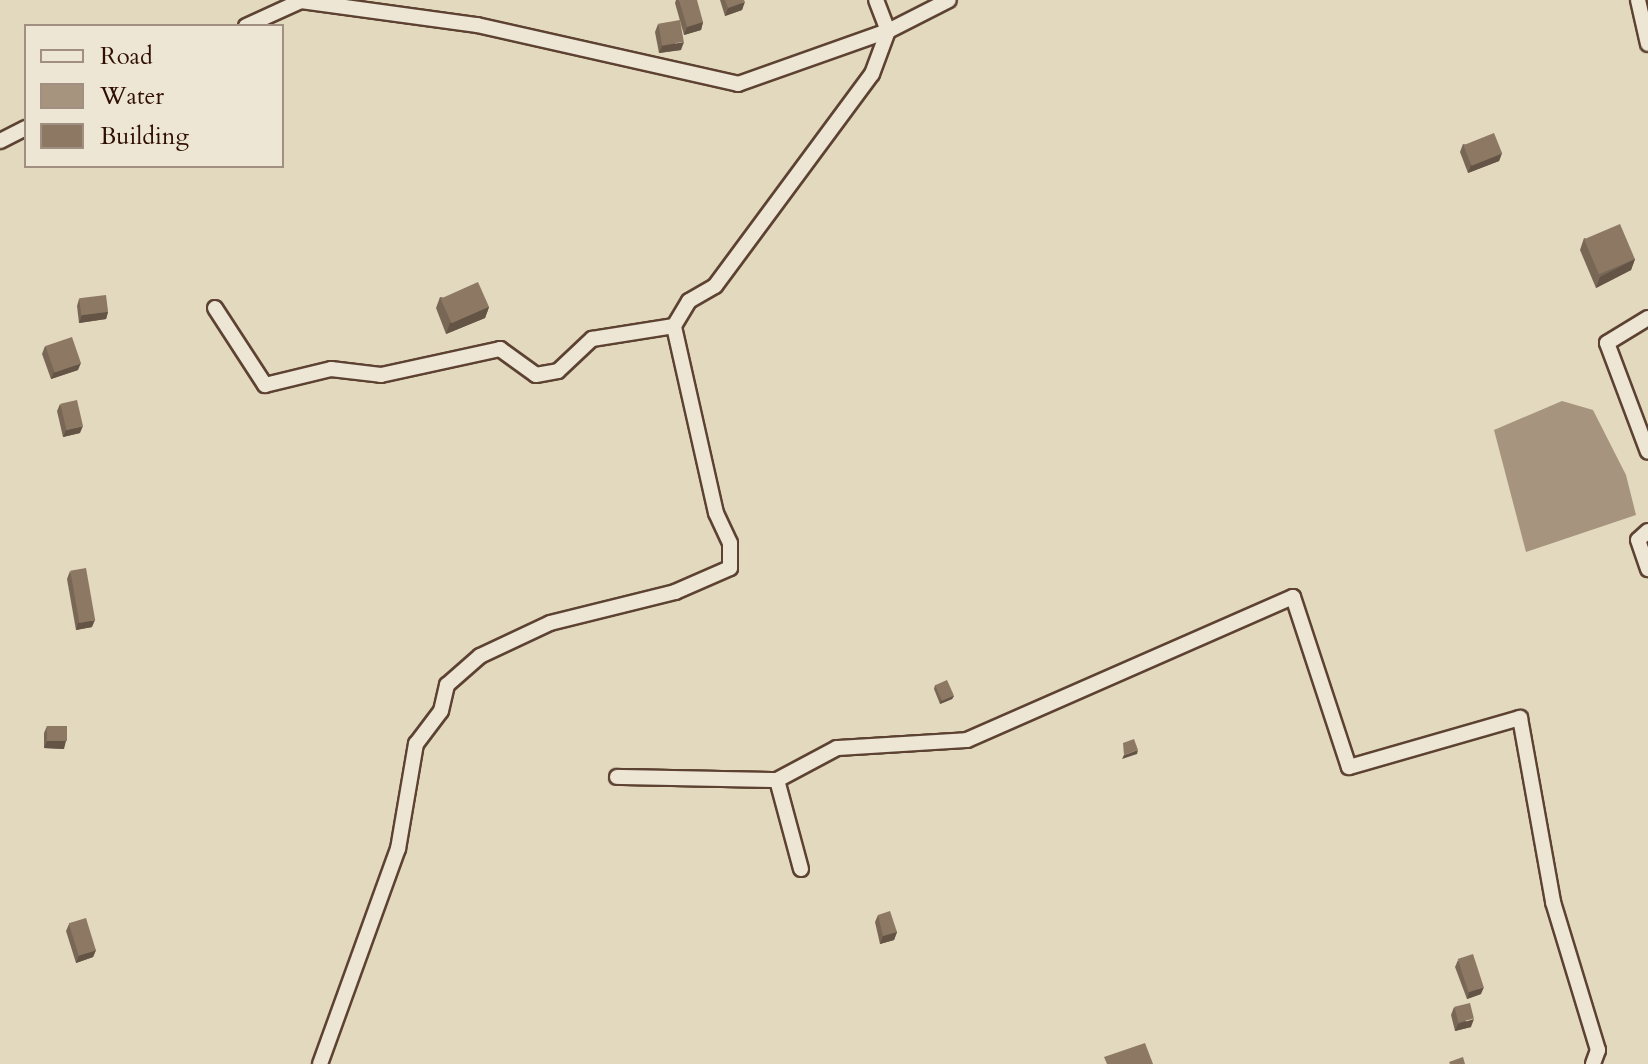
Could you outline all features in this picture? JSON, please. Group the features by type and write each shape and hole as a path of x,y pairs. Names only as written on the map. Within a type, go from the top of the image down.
{"street":[{"path":"320,1064 398,849 416,744 441,711 453,677 550,623 675,592 730,568 730,543 716,513 674,326 689,301 715,286 872,74 888,31 876,0"},
{"path":"250,24 301,1 477,25 738,84 888,31 949,0"},
{"path":"1638,0 1648,44"},
{"path":"0,141 24,129"},
{"path":"215,308 265,385 331,369 381,375 500,349 536,375 558,371 592,339 674,326"},
{"path":"1648,318 1607,343 1648,452"},
{"path":"1648,531 1638,540 1648,569"},
{"path":"617,777 777,780 837,748 967,740 1293,597 1349,767 1520,718 1553,902 1598,1050 1593,1064"},
{"path":"777,780 801,869"}],"water":[{"path":"1562,401 1593,410 1626,475 1636,515 1526,552 1494,430"}],"building":[{"path":"679,0 697,0 703,22 687,27"},
{"path":"725,0 744,0 745,2 728,8"},
{"path":"680,20 684,42 662,45 658,24"},
{"path":"1494,133 1502,153 1472,166 1463,145"},
{"path":"1620,224 1635,259 1599,274 1584,239"},
{"path":"478,282 489,307 452,323 441,299"},
{"path":"106,295 108,312 81,315 79,298"},
{"path":"72,337 81,363 55,373 46,346"},
{"path":"77,400 83,426 67,430 60,404"},
{"path":"86,568 95,620 79,623 70,571"},
{"path":"947,680 954,696 942,701 935,685"},
{"path":"47,726 67,726 67,741 47,741"},
{"path":"1134,739 1138,750 1124,755 1123,743"},
{"path":"890,911 897,932 883,936 878,915"},
{"path":"86,918 96,951 79,956 69,923"},
{"path":"1473,954 1484,987 1469,992 1458,959"},
{"path":"1470,1003 1474,1019 1458,1022 1454,1007"},
{"path":"1145,1043 1153,1064 1107,1064 1104,1057"},
{"path":"1463,1057 1465,1064 1449,1062"}]}
